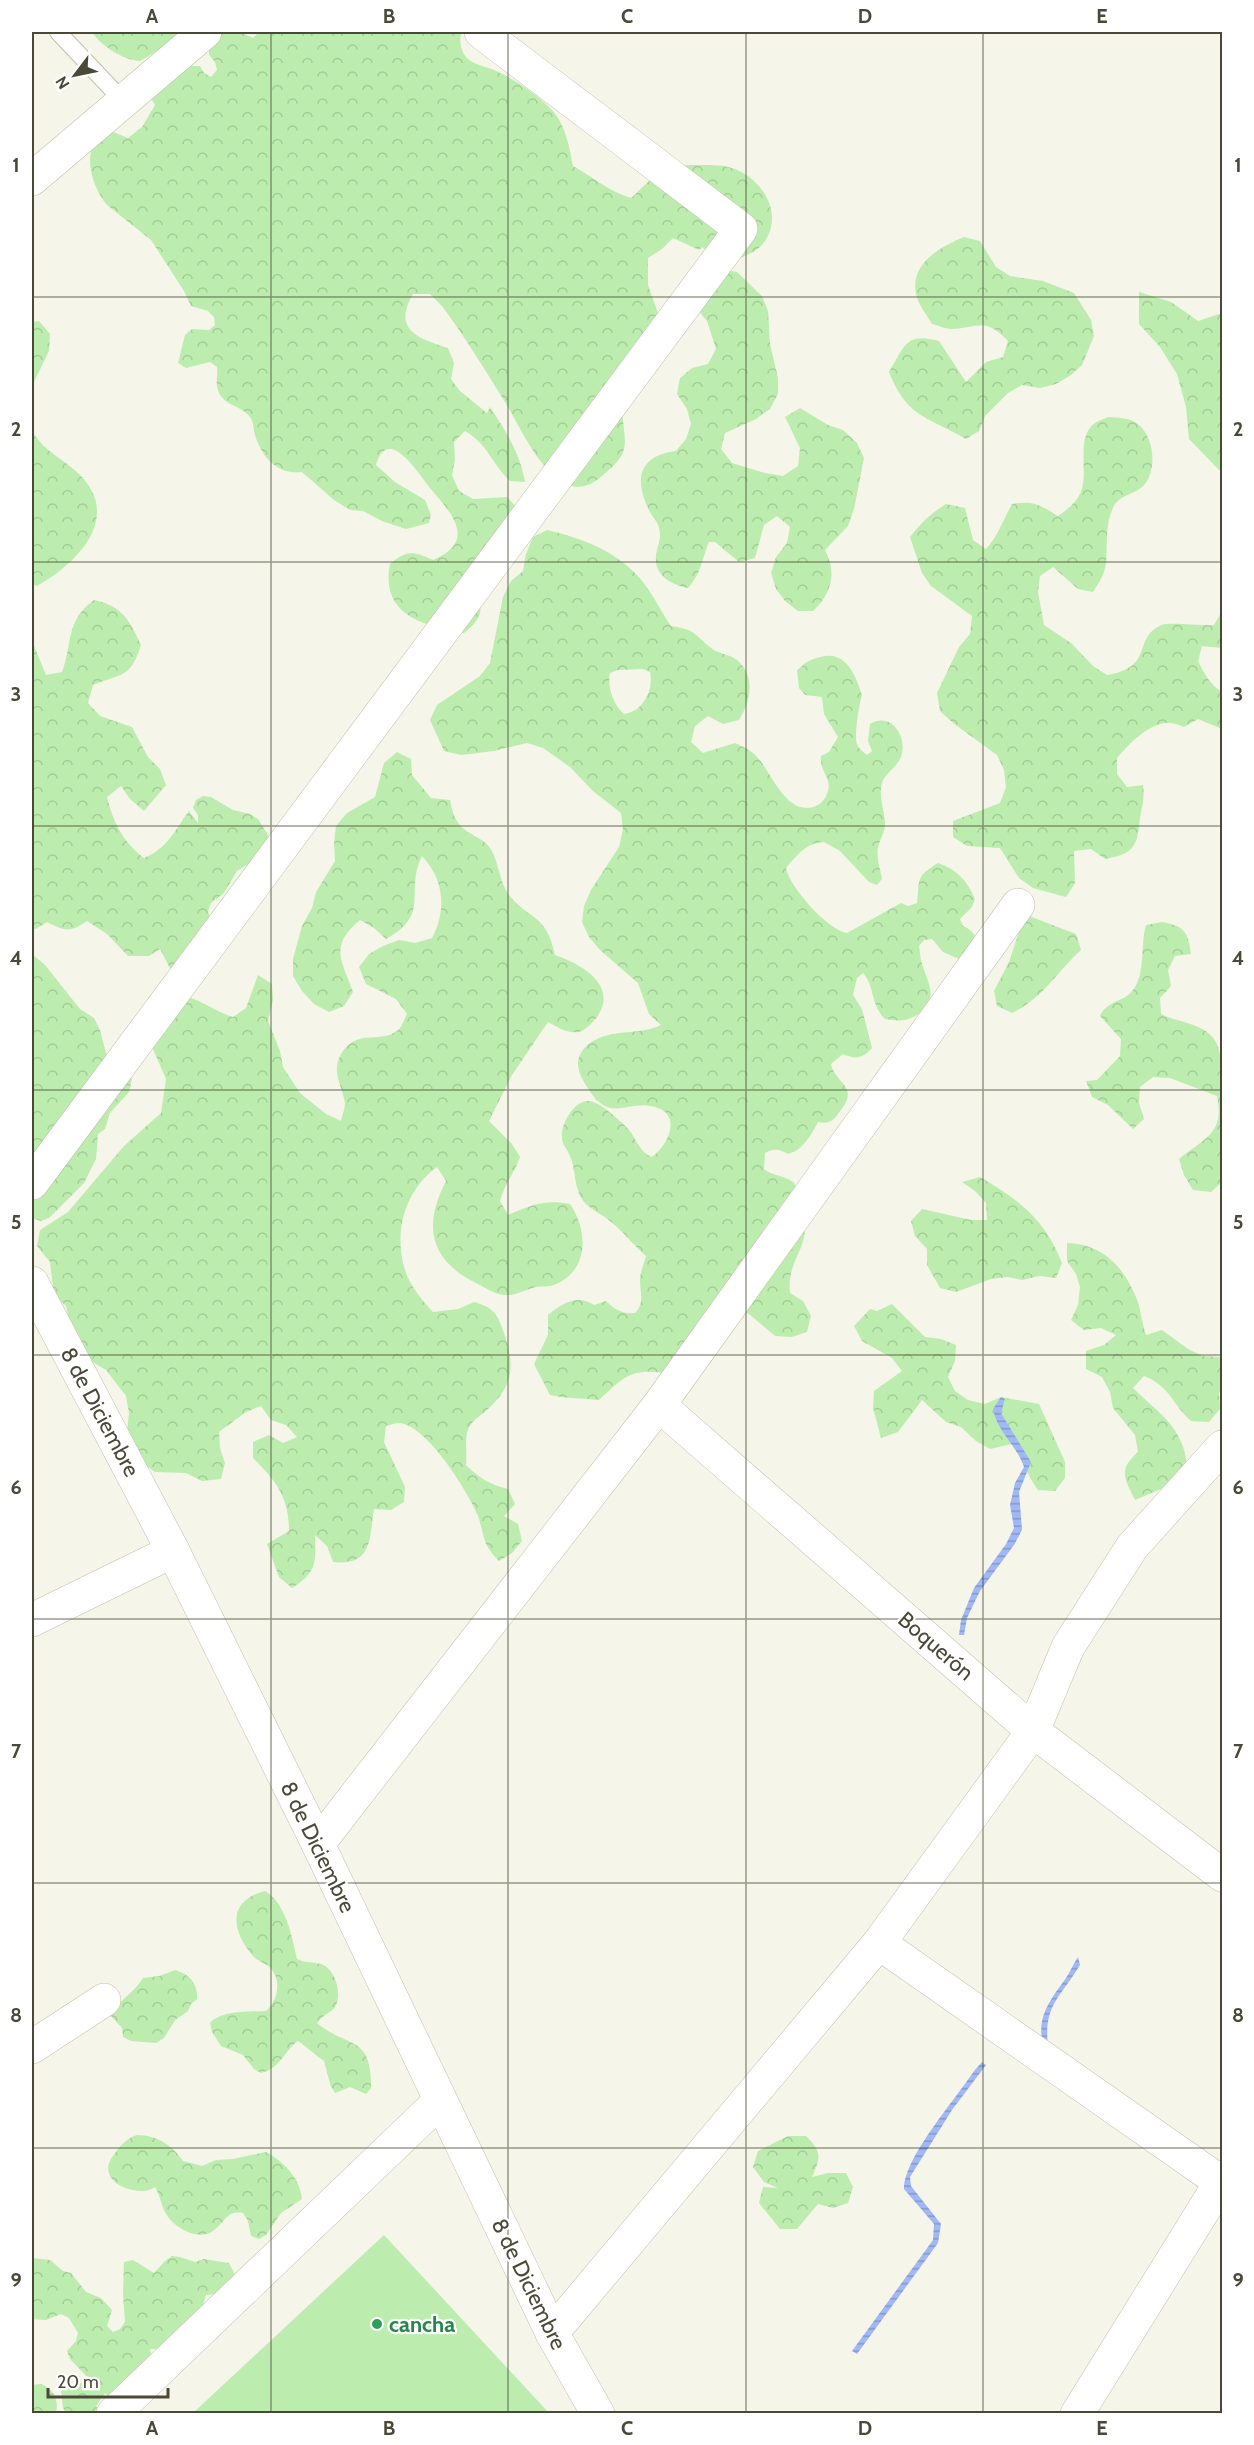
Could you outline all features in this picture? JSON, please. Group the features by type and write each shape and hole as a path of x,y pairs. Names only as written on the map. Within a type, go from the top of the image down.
{"street":[{"path":"32,179 205,32"},
{"path":"32,1184 741,229 481,32"},
{"path":"318,1844 659,1405 1018,905"},
{"name":"8 de Diciembre","path":"32,1283 173,1551 318,1844 552,2333 598,2414"},
{"name":"Boquerón","path":"659,1405 1033,1731 1222,1875"},
{"path":"552,2333 879,1943 1033,1731 1068,1647 1132,1547 1222,1447"},
{"path":"32,1620 173,1551"},
{"path":"879,1943 1222,2182 1077,2414"},
{"path":"32,2047 104,2000"},
{"path":"113,2414 440,2101"}],"lane":[{"path":"58,32 124,102"}],"green space":[{"path":"92,32 181,32 169,44 140,61 113,51"},
{"path":"222,32 240,32 253,38 259,32 462,32 461,46 467,58 510,78 543,102 563,127 573,166 609,188 631,198 652,178 667,169 717,165 735,169 756,182 769,202 772,214 768,236 760,247 746,256 731,262 715,257 702,247 699,250 673,238 648,258 648,285 659,316 623,407 625,441 623,452 611,468 591,484 578,487 569,485 549,471 532,449 505,402 442,306 430,294 413,294 405,316 411,331 448,348 454,363 451,379 460,391 487,413 490,407 512,443 525,482 510,481 479,442 465,431 454,442 455,459 452,475 459,491 473,499 507,497 519,510 477,591 480,615 464,633 420,622 398,606 392,595 389,581 390,564 410,553 433,560 447,553 455,544 458,536 452,517 412,464 396,451 388,449 381,453 376,465 395,482 425,500 431,515 429,523 406,529 382,521 363,511 350,510 334,500 302,472 286,471 272,463 258,443 250,417 226,401 219,393 217,367 210,362 186,368 178,363 185,335 192,329 209,330 215,325 214,317 208,311 191,306 151,240 107,205 96,187 92,177 90,155 98,136 106,129 128,138 142,127 155,105 151,98 183,66 200,66 204,73 211,77 217,70 215,62 209,55 209,46"},
{"path":"964,237 980,241 996,267 1010,276 1043,281 1074,293 1091,320 1094,336 1082,365 1071,375 1056,384 1040,388 1022,385 1008,393 985,416 979,431 966,439 929,420 911,407 903,399 889,372 907,343 919,338 939,341 966,382 986,362 1003,357 1008,341 993,328 981,325 951,329 932,324 917,298 915,283 922,265 937,251"},
{"path":"719,269 737,272 762,296 768,311 770,344 778,378 778,394 770,409 756,419 725,433 721,449 732,463 783,476 798,466 800,448 785,417 800,408 828,425 843,430 857,443 864,458 854,509 848,526 825,550 831,567 831,582 825,597 813,611 798,611 785,601 776,589 771,573 776,557 787,543 790,527 777,516 764,525 755,558 739,562 715,542 709,542 699,571 688,588 670,582 661,574 656,563 660,532 645,501 642,490 642,472 653,458 676,451 686,439 691,424 687,409 677,394 680,378 692,368 708,364 716,349 707,321 697,309"},
{"path":"1139,292 1171,302 1198,321 1222,313 1222,473 1189,439 1186,407 1177,374 1160,347 1139,324"},
{"path":"39,321 50,334 49,351 32,386 32,322"},
{"path":"1108,417 1132,421 1144,431 1152,453 1149,477 1138,490 1115,504 1109,518 1105,567 1093,592 1078,589 1053,567 1040,576 1038,592 1044,625 1071,643 1093,666 1107,675 1132,666 1138,659 1147,637 1162,625 1214,625 1222,611 1222,648 1202,646 1198,661 1211,682 1222,692 1222,729 1198,719 1184,727 1166,723 1152,727 1139,736 1117,758 1117,774 1127,787 1143,785 1143,802 1135,842 1132,848 1122,855 1105,859 1091,849 1074,851 1075,883 1066,897 1033,888 1019,878 1000,848 967,846 953,837 953,821 1000,803 1006,787 1004,770 997,755 940,711 937,693 959,647 970,634 972,616 931,586 922,573 910,537 926,519 946,504 965,508 973,540 986,549 1012,504 1036,504 1058,516 1077,500 1081,492 1084,475 1084,446 1089,429 1095,423"},
{"path":"32,431 43,445 82,477 93,493 97,509 95,525 79,553 52,577 37,586 32,584"},
{"path":"547,530 582,540 614,556 640,578 671,626 690,631 714,650 731,656 743,666 750,689 739,720 723,724 708,716 695,726 691,742 703,753 735,743 747,749 758,758 780,791 795,805 803,808 813,807 824,799 829,786 821,756 829,752 838,737 824,714 822,697 805,695 799,688 797,671 805,664 814,659 830,656 837,657 849,666 862,695 856,740 860,749 867,755 872,751 868,741 870,724 885,721 896,728 903,750 897,764 884,779 881,788 885,824 878,855 882,879 877,885 869,882 840,851 824,842 807,847 786,868 802,897 820,916 847,933 901,903 908,906 917,903 922,875 938,863 950,868 960,876 975,899 972,907 960,919 963,926 976,937 978,943 966,962 943,952 932,939 924,940 919,946 931,996 925,1009 917,1015 901,1020 885,1019 877,1007 867,978 863,973 857,978 853,995 862,1009 872,1048 859,1057 843,1054 831,1064 833,1071 847,1091 848,1097 845,1104 832,1121 818,1122 798,1149 788,1154 777,1150 765,1153 764,1169 793,1182 803,1213 804,1239 791,1274 790,1293 803,1301 811,1316 807,1332 792,1337 775,1336 749,1314 734,1307 671,1374 647,1372 631,1375 599,1400 550,1395 534,1364 548,1335 548,1315 559,1307 576,1300 594,1305 606,1301 619,1311 635,1313 641,1301 640,1277 646,1256 615,1225 587,1205 581,1197 571,1160 562,1140 563,1127 569,1114 583,1102 589,1101 599,1105 626,1127 642,1149 652,1157 663,1145 670,1130 669,1116 655,1107 645,1105 612,1108 605,1106 589,1090 579,1069 578,1061 581,1054 585,1047 595,1040 611,1034 645,1030 661,1025 649,1014 638,983 600,950 589,937 582,922 584,906 591,890 619,847 623,829 621,813 593,791 570,767 543,748 527,743 494,751 461,755 444,751 430,720 437,705 480,676 490,663 503,597 511,581 523,571 526,554 533,537","holes":["643,669 650,672 649,693 646,699 637,709 624,714 612,695 609,684 610,673 618,670"]},
{"path":"94,600 111,606 124,615 141,645 129,669 118,676 93,685 88,703 100,716 132,727 148,757 160,769 166,785 144,811 130,799 121,786 107,797 112,815 130,845 144,858 152,854 170,838 189,811 198,823 198,815 193,808 196,800 203,796 211,797 233,810 250,814 258,819 271,840 258,858 237,871 224,893 211,903 208,911 211,920 172,972 160,949 149,956 128,956 107,934 87,921 71,929 63,929 47,922 36,929 32,928 32,641 46,675 62,672 74,624 78,616"},
{"path":"397,752 411,759 412,775 431,798 450,800 458,823 490,848 509,895 542,924 555,955 586,970 600,986 603,1006 597,1017 579,1032 563,1030 548,1022 512,1075 489,1121 512,1144 520,1157 500,1201 508,1215 538,1204 553,1202 570,1204 580,1226 582,1249 580,1260 574,1270 566,1279 554,1285 536,1287 509,1295 501,1295 490,1290 460,1274 448,1264 440,1252 433,1227 434,1212 446,1181 437,1167 426,1176 417,1187 404,1213 400,1241 405,1270 413,1287 433,1312 458,1309 474,1302 494,1312 499,1321 508,1344 510,1374 497,1400 468,1429 466,1465 486,1480 508,1489 515,1504 504,1516 518,1524 522,1541 512,1553 499,1561 487,1545 478,1516 466,1492 445,1461 410,1426 396,1423 386,1426 384,1442 405,1487 404,1502 391,1510 374,1509 367,1548 356,1560 333,1562 327,1546 315,1535 315,1560 311,1572 292,1588 279,1577 267,1544 289,1531 287,1508 280,1490 253,1458 253,1442 269,1435 283,1443 297,1437 286,1425 271,1420 261,1406 246,1412 219,1432 220,1448 225,1463 221,1479 202,1481 186,1473 155,1472 141,1462 127,1431 129,1413 126,1396 106,1370 91,1361 70,1323 66,1306 54,1295 50,1262 37,1246 40,1230 68,1212 124,1146 161,1113 166,1079 152,1047 188,997 233,1017 246,1008 258,975 272,984 273,1000 268,1021 280,1051 283,1067 300,1093 326,1114 341,1121 345,1103 337,1067 341,1054 348,1046 362,1038 391,1034 399,1029 407,1014 396,999 366,984 359,967 369,954 383,946 399,940 415,943 432,938 440,917 441,895 435,875 429,865 422,856 415,881 413,911 400,930 386,939 374,928 360,920 344,938 340,953 353,992 344,1006 329,1012 314,1004 302,991 293,976 293,959 302,926 312,908 316,892 335,861 336,826 347,813 375,797 384,763"},
{"path":"1029,916 1076,934 1081,950 1041,993 1012,1013 997,1006 994,991 1009,962 1020,929"},
{"path":"1162,922 1175,925 1184,931 1191,954 1175,956 1168,970 1171,986 1160,998 1161,1014 1194,1025 1209,1033 1220,1053 1222,1182 1211,1192 1193,1190 1184,1175 1179,1159 1204,1140 1215,1127 1219,1109 1217,1096 1170,1078 1153,1077 1140,1087 1139,1103 1144,1119 1133,1129 1108,1105 1092,1097 1086,1081 1097,1080 1120,1056 1121,1039 1100,1016 1107,1007 1133,990 1140,975 1146,925"},
{"path":"32,954 45,965 80,1009 94,1018 100,1030 107,1057 132,1079 129,1092 110,1113 105,1129 98,1134 96,1159 84,1183 49,1218 41,1221 32,1218"},
{"path":"980,1177 1019,1203 1048,1234 1062,1263 1056,1278 1039,1276 1023,1280 1007,1277 991,1279 956,1292 940,1288 927,1265 927,1249 915,1236 911,1221 922,1209 971,1220 987,1220 986,1203 962,1182"},
{"path":"1067,1243 1092,1248 1112,1260 1120,1269 1138,1302 1146,1335 1162,1330 1188,1349 1203,1356 1222,1357 1220,1409 1209,1422 1191,1421 1165,1390 1153,1380 1144,1376 1133,1388 1174,1429 1180,1439 1187,1464 1166,1487 1135,1500 1126,1479 1125,1469 1138,1452 1135,1435 1113,1408 1110,1392 1102,1377 1086,1369 1086,1351 1104,1345 1116,1335 1101,1328 1084,1330 1071,1320 1078,1305 1080,1287 1076,1274 1067,1261"},
{"path":"892,1304 925,1337 941,1339 956,1345 955,1361 948,1377 955,1391 968,1400 985,1404 1001,1397 1039,1404 1065,1462 1065,1478 1055,1491 1038,1490 1012,1444 990,1449 976,1441 961,1427 946,1422 922,1400 898,1432 881,1438 873,1408 874,1391 902,1371 892,1358 862,1341 854,1326 870,1309 877,1311"},
{"path":"265,1891 272,1896 283,1912 297,1959 321,1964 334,1976 338,1989 337,2002 335,2007 317,2023 363,2051 370,2071 371,2088 366,2094 350,2087 335,2093 331,2087 324,2061 298,2041 278,2064 261,2073 254,2069 243,2055 221,2046 212,2032 210,2023 215,2019 236,2012 266,2011 275,1998 277,1983 274,1973 253,1956 246,1946 240,1936 236,1918 244,1902"},
{"path":"175,1970 189,1977 196,1989 197,1999 188,2011 175,2020 164,2038 156,2043 131,2041 123,2037 122,2028 110,2015 143,1978 159,1976"},
{"path":"137,2135 158,2139 169,2146 183,2161 202,2166 216,2160 266,2152 290,2171 301,2191 302,2199 281,2213 266,2235 259,2239 251,2236 248,2221 243,2213 229,2215 217,2228 207,2234 189,2232 177,2226 168,2217 155,2187 139,2191 120,2186 109,2173 109,2164 115,2153 125,2142"},
{"path":"788,2136 806,2136 815,2146 818,2159 812,2177 828,2173 846,2173 853,2187 848,2203 833,2208 818,2204 797,2229 780,2229 759,2203 763,2187 778,2188 764,2182 753,2167 758,2151"},
{"name":"cancha","path":"384,2235 549,2413 193,2413"},
{"path":"172,2256 195,2262 204,2259 229,2263 236,2277 215,2294 206,2295 199,2319 159,2349 150,2349 152,2357 111,2399 105,2393 96,2406 100,2413 66,2413 63,2408 61,2391 77,2383 93,2383 70,2359 67,2351 76,2341 78,2333 69,2318 61,2314 46,2320 32,2319 32,2258 50,2260 63,2271 71,2273 86,2292 101,2298 112,2310 107,2326 113,2332 120,2329 125,2322 124,2262 133,2260 154,2273"},
{"path":"41,2384 54,2395 57,2404 56,2413 32,2413 32,2385"}],"water":[{"path":"1001,1397 1005,1399 1001,1413 1031,1462 1019,1492 1022,1530 1014,1545 980,1591 967,1618 964,1635 959,1635 961,1620 974,1588 1006,1544 1014,1528 1010,1505 1015,1483 1024,1467 995,1417 993,1409"},
{"path":"1078,1957 1080,1965 1051,2011 1047,2032 1048,2046 1043,2044 1041,2034 1043,2017 1050,2001"},
{"path":"982,2062 986,2065 952,2110 910,2177 911,2186 941,2224 938,2243 857,2354 852,2351 933,2240 934,2224 904,2189 912,2161 932,2128"}],"place":[{"name":"cancha","path":"377,2324"}]}
